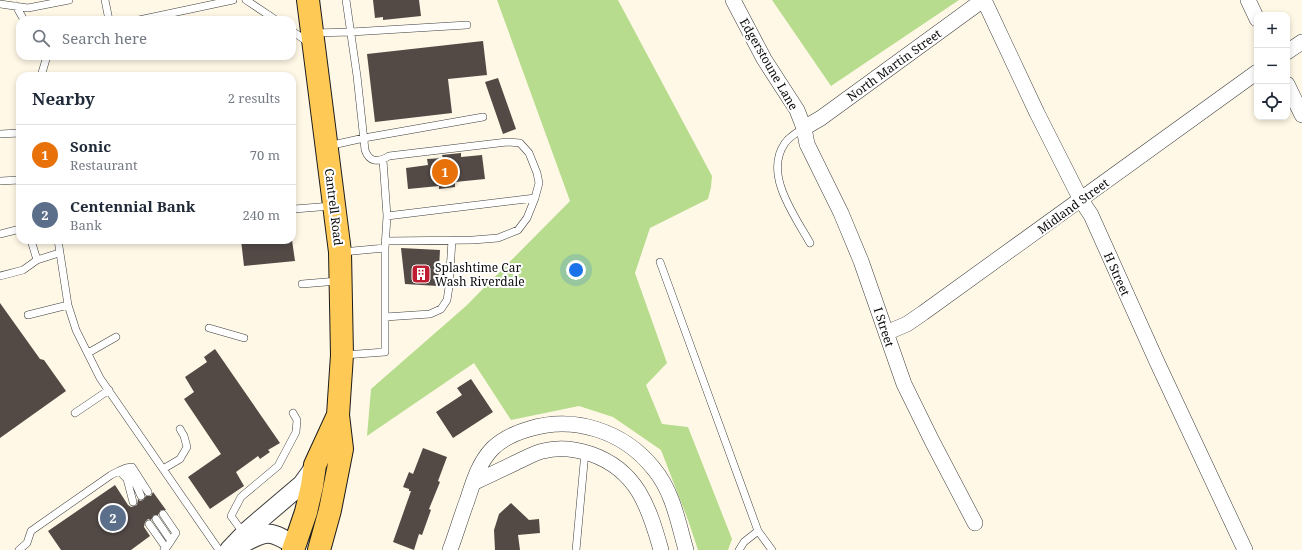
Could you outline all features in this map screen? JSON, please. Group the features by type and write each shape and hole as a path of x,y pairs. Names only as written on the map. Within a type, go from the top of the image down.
{"main road":[{"name":"Cantrell Road","path":"308,0 306,36 326,147 340,252 341,281 342,355 338,416 342,449 330,510 319,550"},
{"name":"Cantrell Road","path":"294,548 306,512 315,465 338,416"}],"street":[{"name":"Edgerstoune Lane","path":"733,0 764,59 797,110 804,128"},
{"name":"North Martin Street","path":"804,128 821,118 984,0"},
{"name":"H Street","path":"984,0 1037,113 1081,200 1094,222 1157,362 1245,550"},
{"path":"1248,0 1254,13"},
{"path":"1290,50 1302,42"},
{"name":"Midland Street","path":"886,333 907,324 923,313 1254,74"},
{"path":"1290,90 1302,116"},
{"name":"I Street","path":"804,128 807,144 841,212 879,310 904,384 975,523"},
{"path":"450,550 473,482 482,462 492,449 521,431 538,426 566,423 593,428 610,434 626,442 640,454 654,469 670,496 686,550"},
{"path":"473,482 542,451 572,450 585,452 599,457 614,465 631,480 646,505 661,550"},
{"path":"228,550 244,534 302,484 315,465"},
{"path":"233,550 260,534 268,533 275,534 294,548"}],"lane":[{"path":"0,4 28,8 69,0"},
{"path":"105,0 108,16"},
{"path":"158,16 233,0"},
{"path":"246,0 270,16"},
{"path":"340,252 385,244 498,238 510,234 518,230 527,218 535,198 539,182 537,172 529,153 520,142 507,142 389,156 383,160 375,161 367,156 346,0"},
{"path":"16,6 22,16"},
{"path":"306,36 467,25"},
{"path":"42,72 46,60"},
{"path":"326,147 364,138 483,117"},
{"path":"804,128 785,143 779,156 778,172 781,189 810,243"},
{"path":"0,134 16,132"},
{"path":"342,355 385,352 385,244 387,216 383,160"},
{"path":"0,181 16,180"},
{"path":"387,216 535,198"},
{"path":"296,209 334,206"},
{"path":"0,234 16,230"},
{"path":"385,317 430,314 442,309 448,300 452,240"},
{"path":"33,244 37,260"},
{"path":"59,244 68,305 76,330 100,378 219,550"},
{"path":"0,276 23,270 37,260 60,253"},
{"path":"660,262 758,531 772,550"},
{"path":"302,284 341,281"},
{"path":"28,315 68,305"},
{"path":"209,328 244,338"},
{"path":"88,354 116,337"},
{"path":"75,413 109,390"},
{"path":"244,534 231,516 241,497 278,466 296,432 297,420 292,413"},
{"path":"163,469 180,459 187,446 180,429"},
{"path":"576,550 585,452"},
{"path":"18,550 27,543 31,531 111,475 122,470 132,467 148,492"},
{"path":"122,470 132,476 141,496"},
{"path":"122,470 127,479 133,502"},
{"path":"149,524 165,549 176,533 163,514"},
{"path":"156,519 171,541"},
{"path":"739,550 744,542 758,531"}],"green space":[{"path":"497,0 618,0 712,176 708,199 650,228 635,273 667,363 646,385 662,424 688,427 732,539 728,550 698,550 661,450 613,417 579,406 511,420 474,363 367,436 371,389 466,306 570,201"},
{"path":"772,0 959,0 831,86"}],"building":[{"path":"373,0 419,0 421,16 383,20 383,17 375,18"},
{"path":"483,41 487,75 448,79 452,113 375,122 367,54"},
{"path":"498,78 516,129 503,134 485,82"},
{"path":"461,153 461,157 482,155 485,179 455,182 455,187 439,189 439,186 408,189 406,168 428,165 427,159 443,158 442,155"},
{"path":"241,244 293,244 295,261 244,266"},
{"name":"Splashtime Car Wash Riverdale","path":"401,248 440,250 438,286 405,284"},
{"path":"0,303 40,359 44,360 66,391 0,438"},
{"path":"215,349 280,443 268,450 270,452 260,459 258,456 236,472 244,486 210,509 188,477 221,454 184,399 194,392 185,377 207,362 204,357"},
{"path":"471,379 493,412 453,438 436,412 462,395 457,388"},
{"path":"423,448 447,457 438,481 440,482 429,509 431,510 422,535 419,534 414,550 393,542 411,491 403,487 409,472 413,474"},
{"path":"115,485 128,505 131,507 137,505 138,499 140,501 143,500 146,496 151,496 153,492 166,510 161,510 158,515 154,515 151,520 148,519 145,522 144,527 150,536 131,550 61,550 48,531"},
{"path":"511,503 529,520 539,519 540,533 518,535 520,550 495,550 494,530 499,514"}],"place":[{"name":"Sonic","path":"445,172"},
{"name":"Splashtime Car Wash Riverdale","path":"421,274"},
{"name":"Centennial Bank","path":"113,518"}]}
